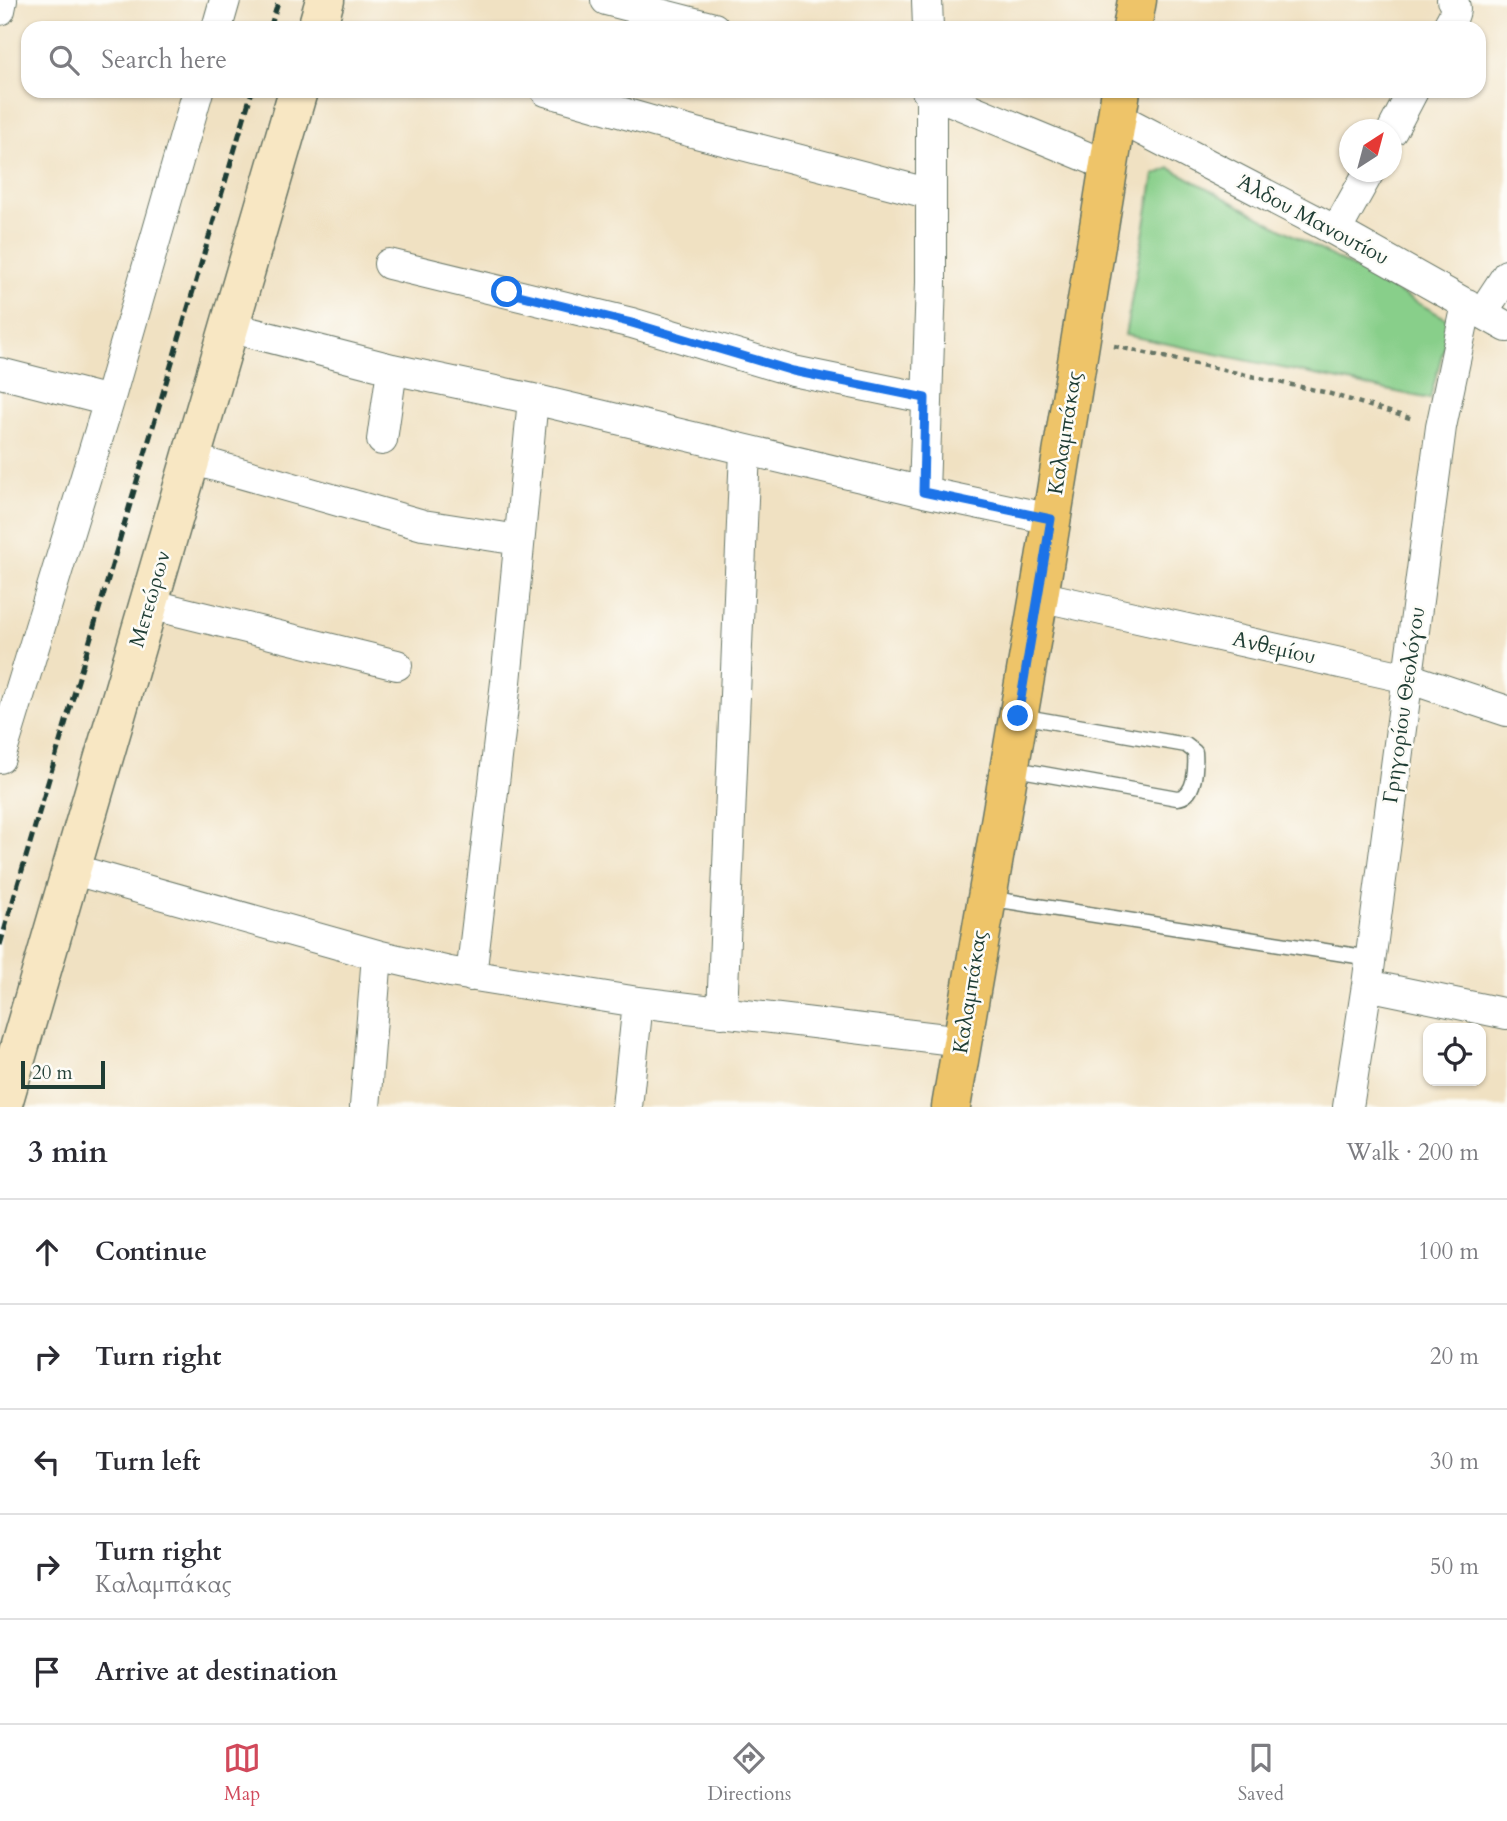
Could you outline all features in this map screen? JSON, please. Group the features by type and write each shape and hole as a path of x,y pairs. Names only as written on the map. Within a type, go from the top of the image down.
{"main road":[{"path":"1133,21 1137,0"},
{"name":"Καλαμπάκας","path":"951,1107 1039,596 1119,104"}],"street":[{"path":"0,7 2,0"},
{"path":"219,21 225,0"},
{"path":"606,0 687,21"},
{"path":"927,0 928,21"},
{"path":"1450,21 1455,11 1452,0"},
{"path":"0,758 5,723 109,401 196,98"},
{"name":"Μετεώρων","path":"2,1107 296,98"},
{"path":"570,98 931,194"},
{"path":"923,492 931,282 929,98"},
{"path":"944,98 1109,166"},
{"path":"1398,119 1409,98"},
{"name":"Άλδου Μανουτίου","path":"1119,104 1485,315"},
{"path":"1336,231 1363,182"},
{"path":"389,264 632,323 793,371 925,398"},
{"path":"1485,315 1507,275"},
{"name":"Γρηγορίου Θεολόγου","path":"1348,1107 1369,972 1441,427 1485,315"},
{"path":"229,327 392,369 1051,519"},
{"path":"382,440 392,369"},
{"path":"0,373 109,401"},
{"path":"471,976 499,748 533,399"},
{"path":"722,1013 745,450"},
{"path":"191,459 423,525 519,540"},
{"name":"Ανθεμίου","path":"1039,596 1408,678 1507,711"},
{"path":"149,604 397,665"},
{"path":"71,869 377,955 471,976 638,1002 962,1041"},
{"path":"365,1107 377,955"},
{"path":"1369,972 1507,1014"},
{"path":"627,1107 638,1002"}],"lane":[{"path":"1008,768 1177,798 1183,798 1191,788 1195,752 1186,745 1018,716"},
{"path":"985,898 1369,972"}],"path":[{"path":"1114,346 1324,392 1441,427"}],"green space":[{"path":"1170,168 1451,321 1430,399 1125,335 1154,175"}],"railway":[{"path":"272,21 279,0"},
{"path":"0,945 250,98"}],"route":[{"path":"507,292 632,323 793,371 925,398 923,492 1051,519 1018,716"}]}
